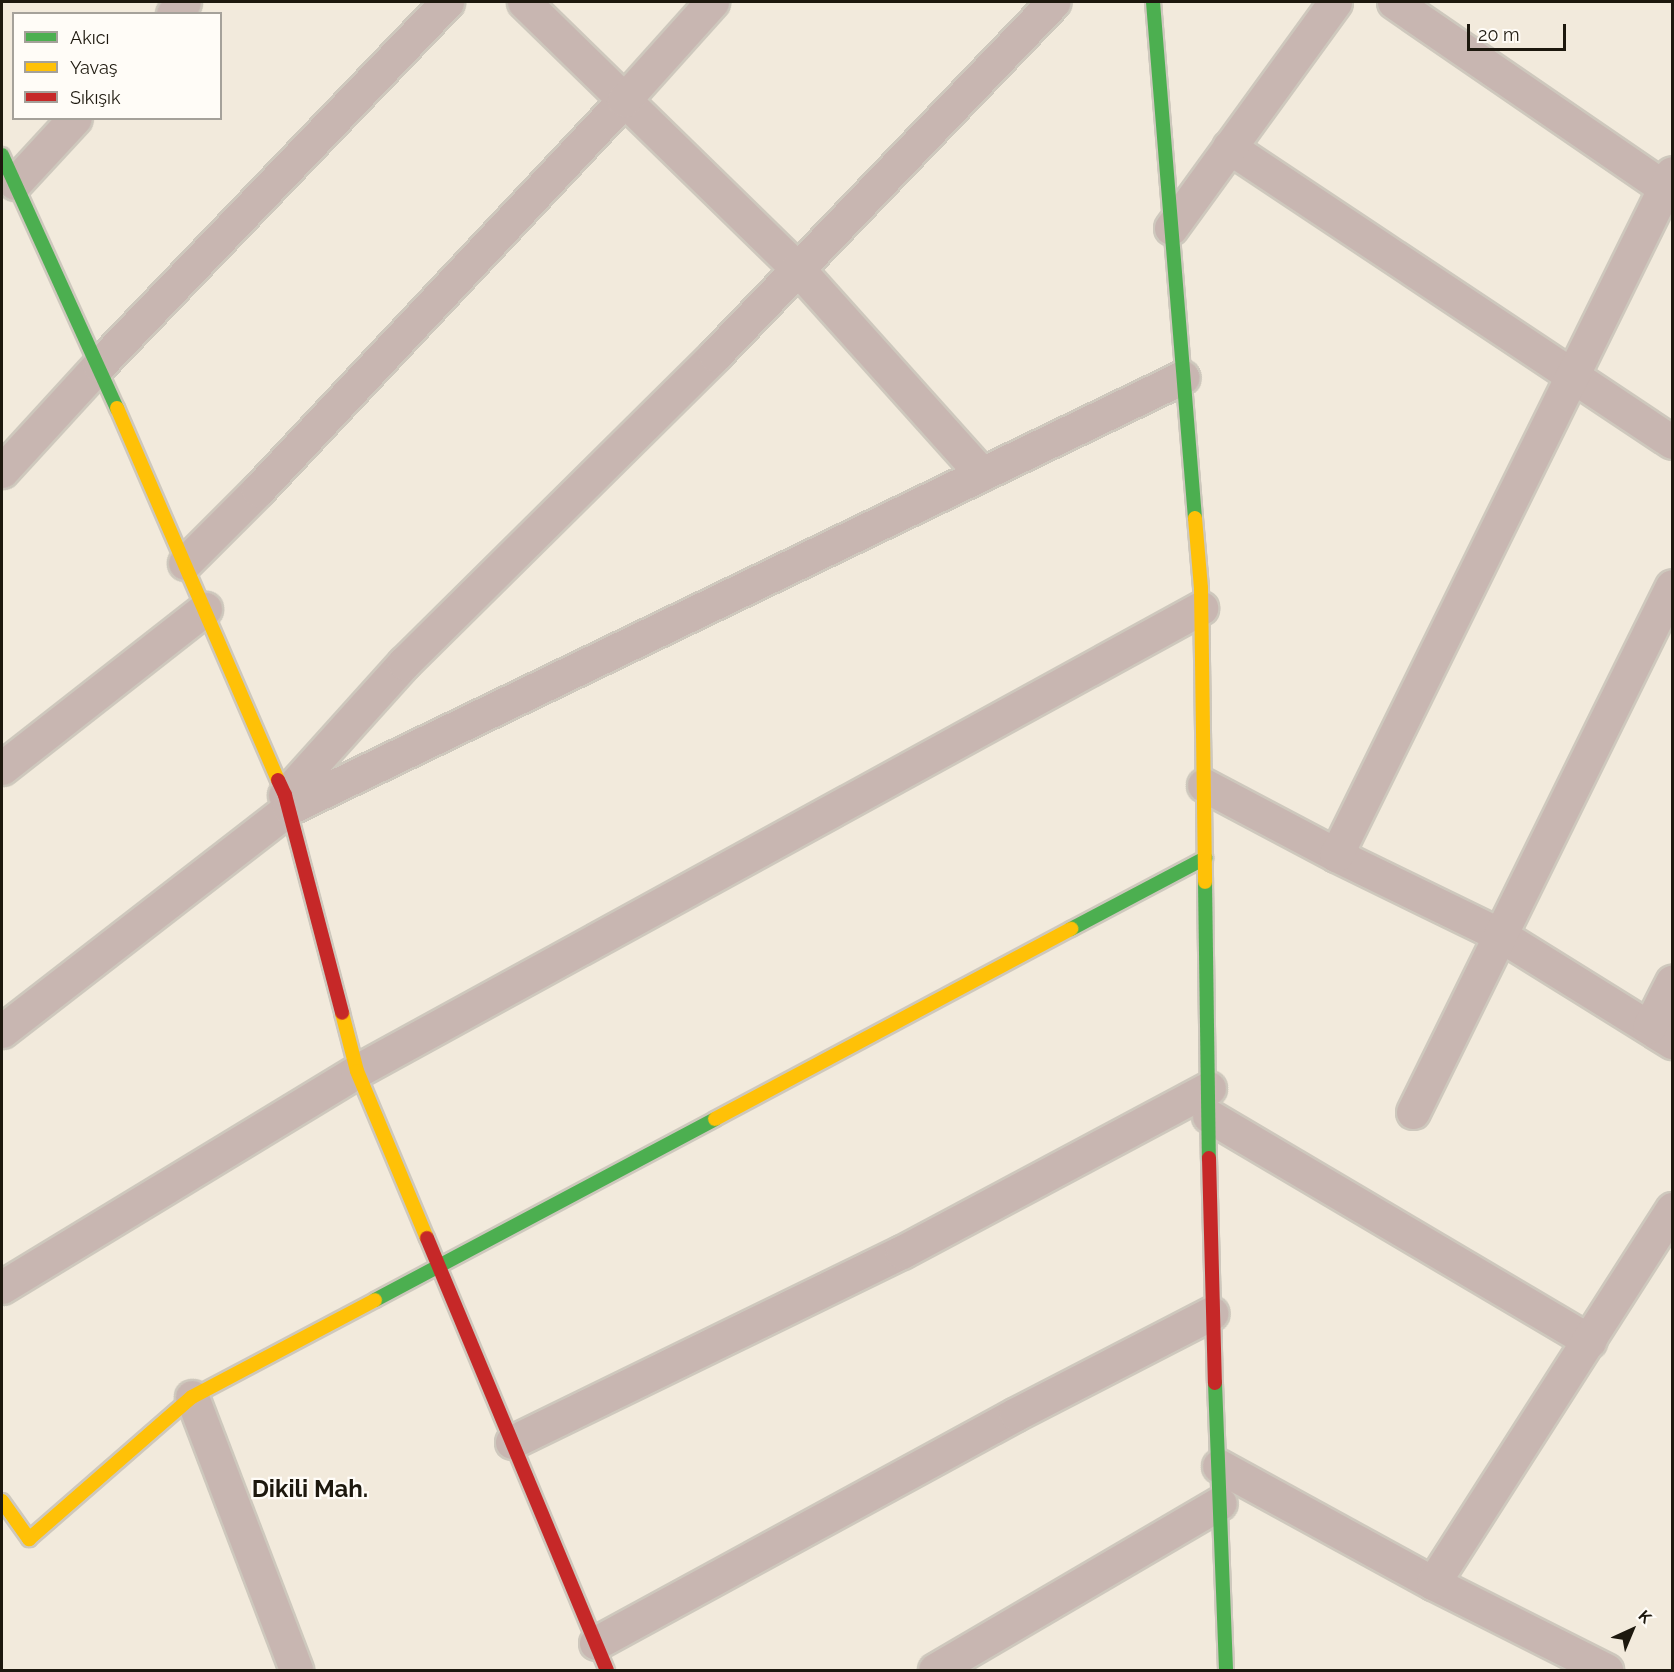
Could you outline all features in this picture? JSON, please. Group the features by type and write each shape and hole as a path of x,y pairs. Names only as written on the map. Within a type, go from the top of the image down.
{"street":[{"path":"2,471 99,365 447,2"},
{"path":"524,2 798,269 982,474"},
{"path":"185,564 258,490 624,100 712,2"},
{"path":"2,1031 287,802 404,663 798,269 1053,2"},
{"path":"1153,2 1201,608 1212,1313 1226,1671"},
{"path":"1171,228 1335,2"},
{"path":"1336,855 1670,185 1394,2"},
{"path":"72,120 8,169 99,365 287,802 357,1071 601,1657 1016,1414 1212,1313"},
{"path":"1229,147 1672,442"},
{"path":"287,802 1183,377"},
{"path":"1413,1112 1672,586"},
{"path":"2,1287 357,1071 1201,608"},
{"path":"2,768 205,609"},
{"path":"1204,785 1336,855 1500,935 1661,1035 1672,982"},
{"path":"2,1501 29,1539 192,1397 439,1268 1205,858"},
{"path":"1209,1102 1589,1341"},
{"path":"512,1442 1209,1102"},
{"path":"1433,1583 1672,1209"},
{"path":"192,1397 296,1671"},
{"path":"1219,1466 1433,1583 1606,1671"},
{"path":"935,1671 1220,1503"}],"traffic: fast":[{"path":"1153,2 1195,518"},
{"path":"2,155 117,408"},
{"path":"1071,929 1205,858"},
{"path":"1205,882 1209,1158"},
{"path":"375,1300 715,1119"},
{"path":"1215,1383 1226,1670"}],"traffic: slow":[{"path":"117,408 278,780"},
{"path":"1195,518 1201,588 1205,882"},
{"path":"715,1119 1071,929"},
{"path":"342,1013 357,1071 427,1238"},
{"path":"2,1501 29,1539 192,1397 375,1300"}],"traffic: jam":[{"path":"278,780 285,795 342,1013"},
{"path":"1209,1158 1215,1383"},
{"path":"427,1238 607,1670"}],"district":[{"name":"Dikili Mah.","path":"310,1489"}]}
